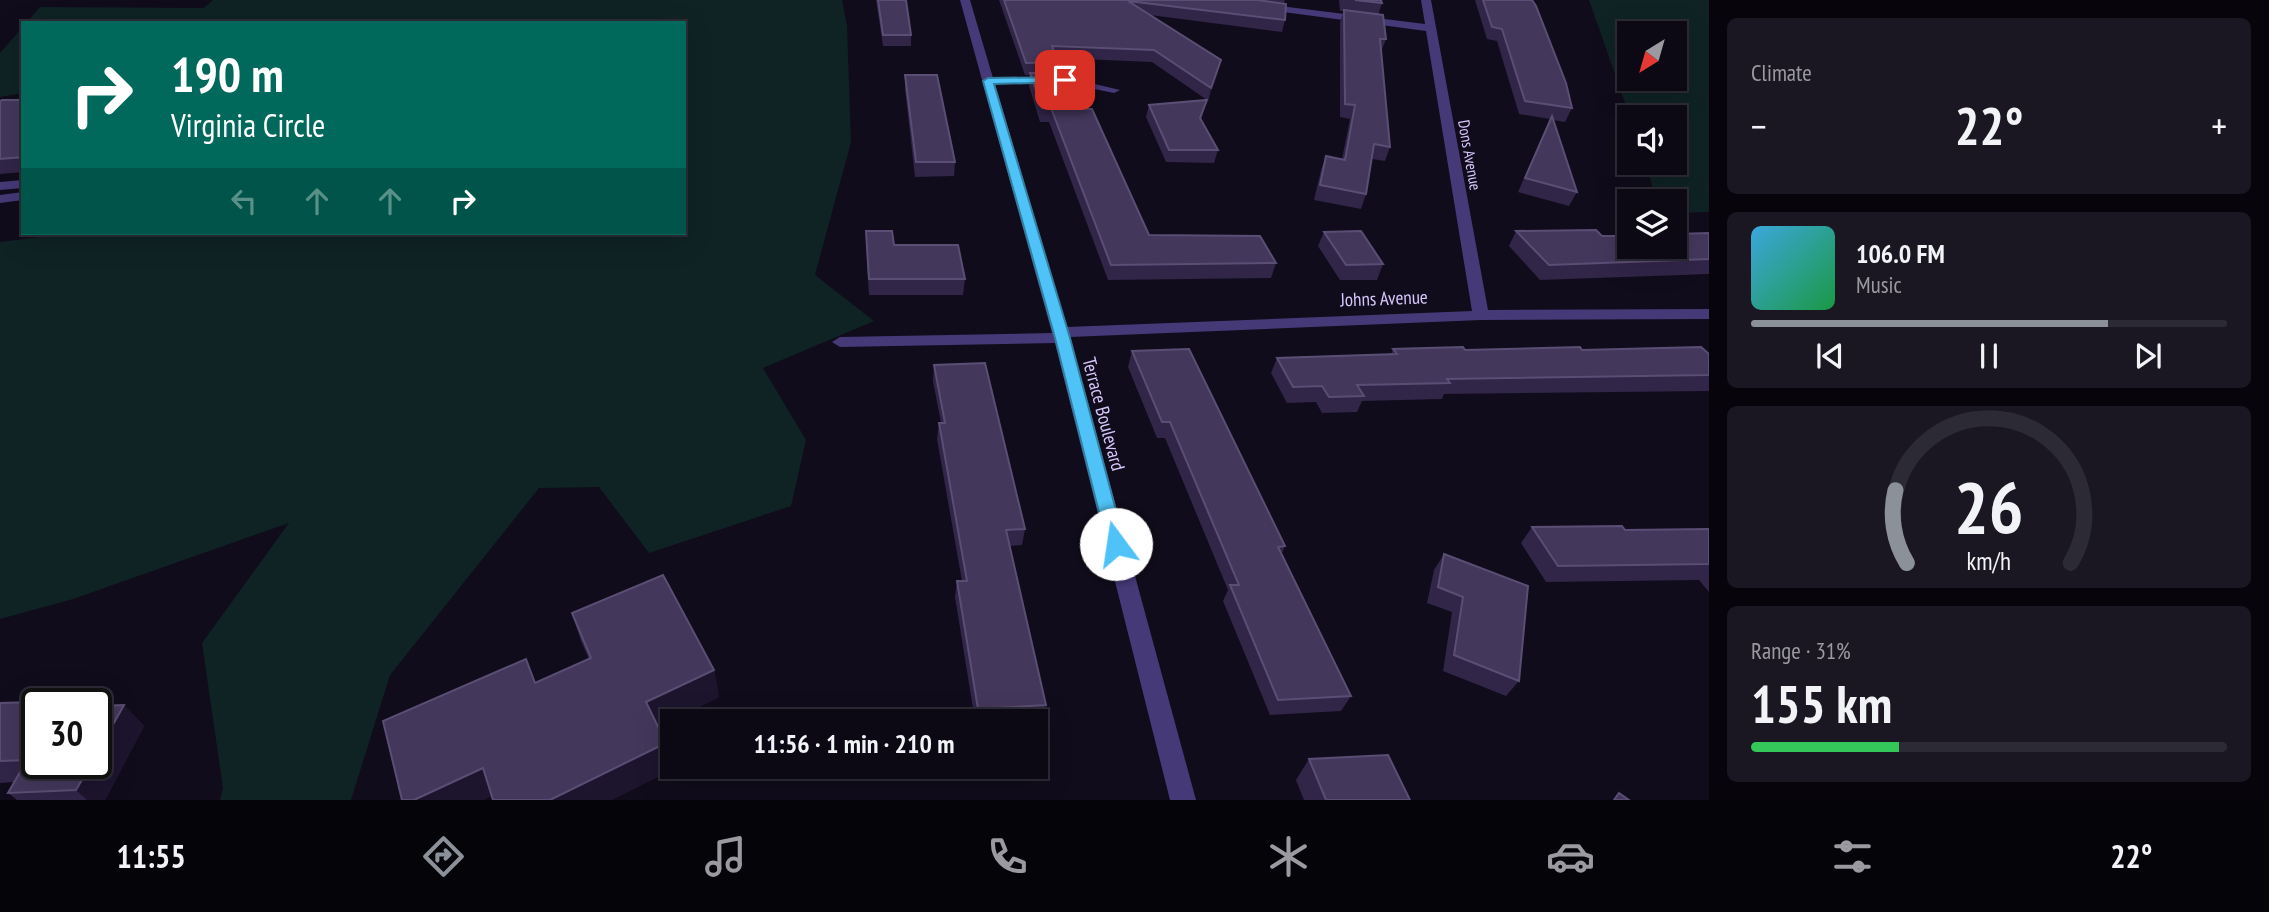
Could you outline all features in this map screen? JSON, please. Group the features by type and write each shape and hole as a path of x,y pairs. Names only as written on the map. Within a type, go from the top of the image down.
{"street":[{"name":"Terrace Boulevard","path":"965,0 1061,335 1183,800"},
{"name":"Dons Avenue","path":"1426,0 1481,315"},
{"path":"1252,5 1430,28"},
{"path":"988,81 1072,80 1114,90"},
{"path":"0,186 21,184"},
{"path":"0,198 21,197"},
{"name":"Johns Avenue","path":"840,342 1061,335 1481,315 1709,314"}],"green space":[{"path":"213,0 842,0 847,26 851,142 815,275 874,321 763,368 806,440 791,506 649,553 599,487 539,488 390,675 351,800 220,800 223,788 202,643 289,523 73,599 0,619 0,242 56,235 686,235 686,21 28,21 40,7 204,8"},
{"path":"1589,0 1709,0 1709,212 1687,213 1687,189 1653,189 1649,175 1687,175 1687,105 1626,105 1621,91 1687,91 1687,21 1617,21 1617,80"},
{"path":"21,29 21,93 0,97 0,53"}],"building":[{"path":"878,0 906,0 911,35 883,35"},
{"path":"1004,0 1257,0 1286,4 1285,20 1128,1 1221,60 1211,88 1154,50 1052,46 1058,62 1026,63"},
{"path":"1355,0 1381,0 1382,3"},
{"path":"1483,0 1532,0 1566,83 1572,108 1525,101 1502,29 1492,27"},
{"path":"1344,10 1383,15 1386,39 1380,39 1390,147 1374,144 1366,194 1320,185 1326,156 1345,160 1355,105 1345,104"},
{"path":"1030,73 1063,73 1073,99 1082,99 1087,109 1092,109 1149,235 1260,236 1276,263 1111,265 1051,108 1042,108"},
{"path":"905,75 937,75 955,162 916,162"},
{"path":"21,100 21,157 0,159 0,101"},
{"path":"1207,100 1200,118 1218,150 1169,150 1149,105"},
{"path":"1552,116 1577,192 1525,178"},
{"path":"1596,230 1602,236 1617,236 1617,259 1687,259 1687,234 1709,233 1709,259 1549,265 1516,231"},
{"path":"866,231 892,231 894,245 958,245 965,279 869,279"},
{"path":"1361,231 1383,264 1346,265 1324,232"},
{"path":"1463,347 1465,350 1580,347 1582,350 1701,347 1709,354 1709,375 1447,379 1450,383 1357,385 1364,396 1329,397 1322,386 1293,387 1277,358 1397,354 1393,349"},
{"path":"1189,349 1285,546 1278,547 1351,696 1278,700 1230,585 1239,585 1170,422 1162,422 1132,351"},
{"path":"985,363 1025,529 1006,530 1046,705 978,709 957,581 967,581 939,423 945,423 934,365"},
{"path":"1622,526 1625,530 1709,529 1709,564 1558,566 1532,527"},
{"path":"1444,554 1528,586 1519,681 1454,655 1463,597 1438,587"},
{"path":"663,575 714,670 646,702 660,731 660,746 550,800 493,800 483,768 414,800 402,800 383,721 526,659 535,683 591,658 572,613"},
{"path":"21,702 21,760 0,761 0,703"},
{"path":"112,705 124,705 112,726"},
{"path":"1388,755 1410,800 1326,800 1309,759"},
{"path":"21,770 21,779 83,779 76,790 8,793"},
{"path":"1619,793 1629,800 1614,800"}],"route":[{"path":"1065,80 988,81 1062,338 1116,544"}]}
